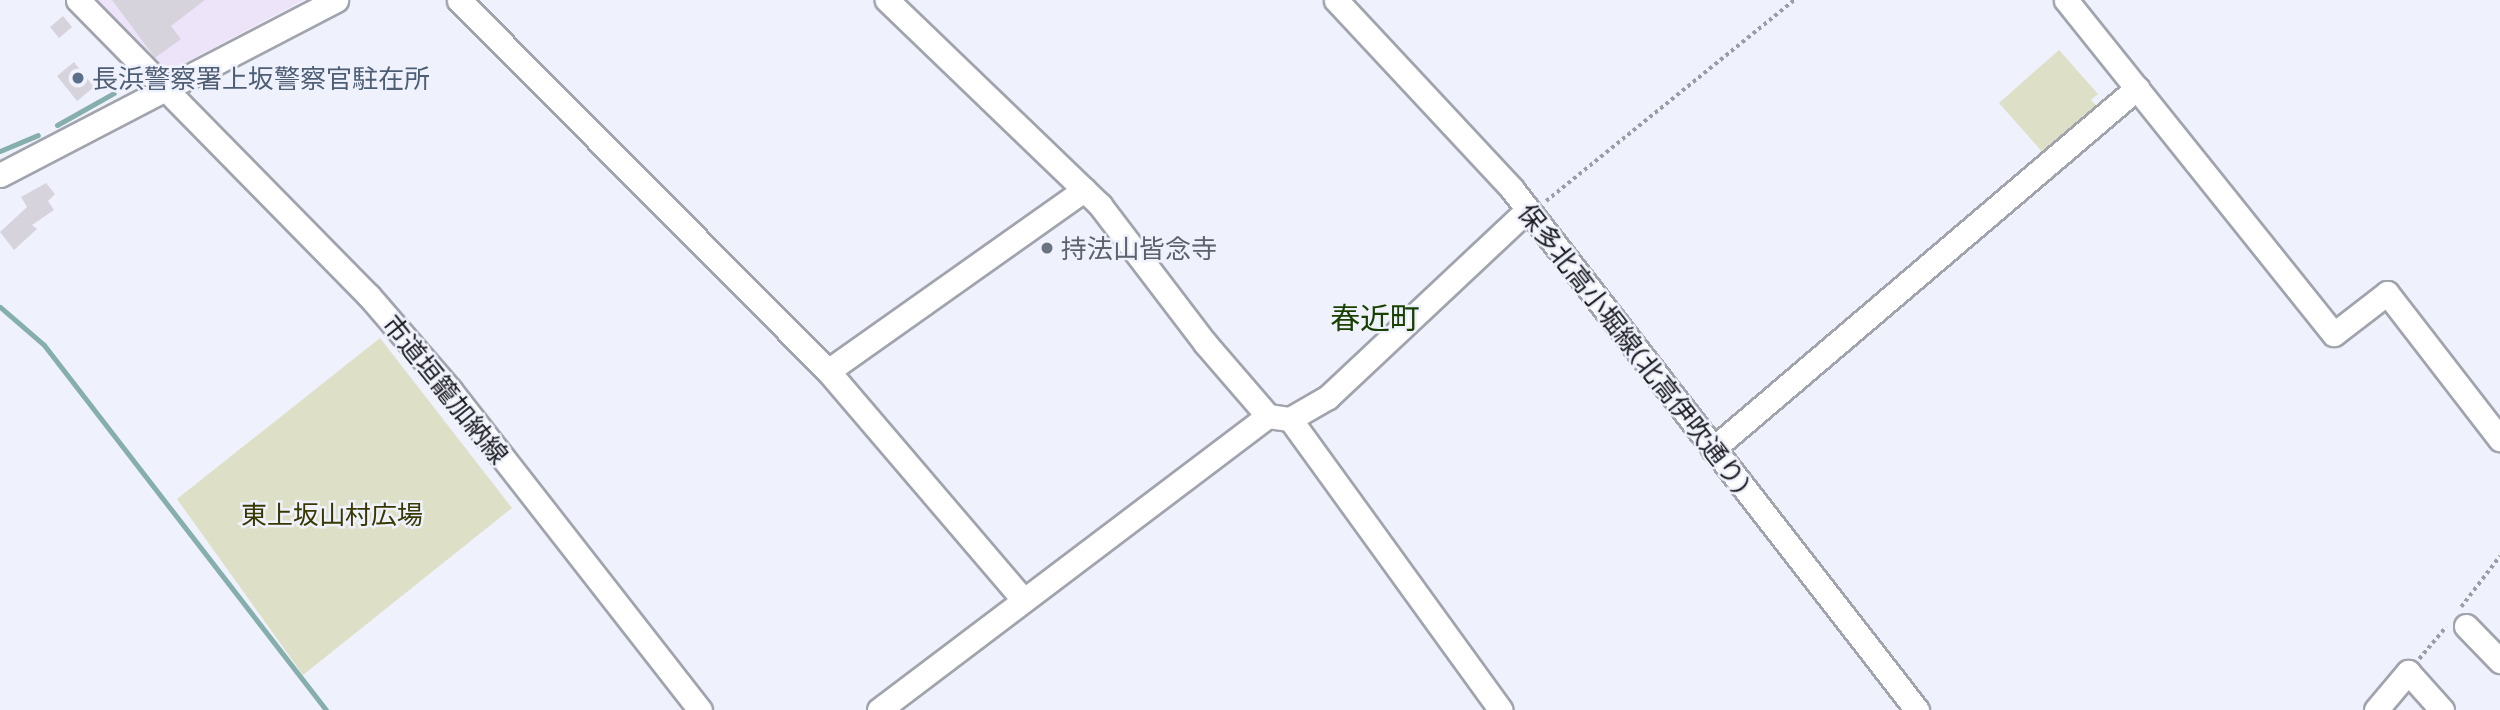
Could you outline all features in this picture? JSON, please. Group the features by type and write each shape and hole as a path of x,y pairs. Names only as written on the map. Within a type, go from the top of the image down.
{"street":[{"name":"市道垣籠加納線","path":"78,0 369,296 450,390 700,710"},
{"path":"0,175 336,0"},
{"path":"459,0 828,371 1023,599"},
{"path":"887,0 1084,190 1279,418 1501,710"},
{"name":"保多北高小堀線(北高伊吹通り)","path":"1336,0 1392,55 1528,209 1916,710"},
{"path":"2066,0 2334,334 2387,293 2500,439"},
{"path":"1713,449 2137,88"},
{"path":"828,371 1084,190"},
{"path":"879,710 1023,599 1279,418 1328,397 1528,209"},
{"path":"2458,620 2500,661"},
{"path":"2376,710 2408,673 2442,710"}],"path":[{"path":"1528,209 1548,200 1794,0"},
{"path":"2408,673 2458,620 2500,556"}],"shaded area":[{"path":"94,0 304,0 171,70 157,66"}],"green space":[{"path":"2059,50 2098,94 2091,100 2099,109 2046,156 1999,103"},
{"name":"東上坂山村広場","path":"380,338 512,508 303,675 177,499"}],"building":[{"path":"112,0 205,0 171,26 181,39 155,58"},
{"path":"63,16 72,27 59,38 50,27"},
{"path":"74,62 94,87 77,101 57,76"},
{"path":"46,183 55,194 48,201 54,210 32,225 37,229 14,250 0,232 27,207 21,197"}],"waterway":[{"path":"57,125 114,93"},
{"path":"0,151 38,135"},
{"path":"0,307 44,345 326,710"}],"place":[{"name":"長浜警察署上坂警察官駐在所","path":"78,78"},
{"name":"持法山皆念寺","path":"1047,248"}],"district":[{"name":"春近町","path":"1375,317"}]}
